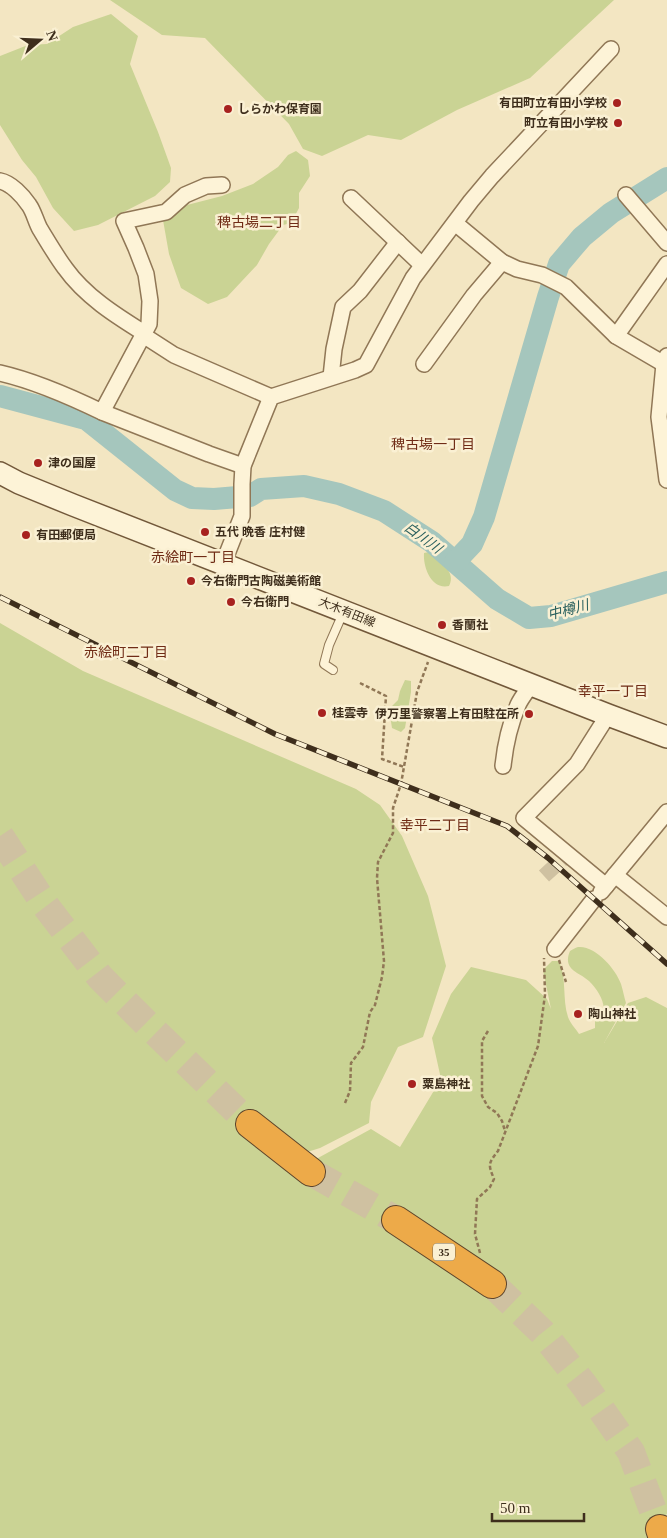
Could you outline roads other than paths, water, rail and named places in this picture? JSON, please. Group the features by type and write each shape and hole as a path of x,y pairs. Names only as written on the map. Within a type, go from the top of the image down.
{"highway":[{"path":"250,1124 311,1172"},
{"name":"35","path":"396,1220 492,1284"}],"main road":[{"name":"大木有田線","path":"0,473 19,483 223,564 667,737"}],"street":[{"path":"0,181 6,182 14,188 29,205 39,228 65,269 99,303 174,356 271,397 366,365 413,278 455,223 492,176 611,48"},
{"path":"102,412 149,324 150,301 146,274 124,221 166,212 185,195 206,186 222,185"},
{"path":"626,195 667,243"},
{"path":"351,198 422,266"},
{"path":"455,223 502,262 517,269 542,275 566,287 616,336 665,364 659,417 667,480"},
{"path":"331,377 334,349 343,307 360,291 398,242"},
{"path":"424,364 474,295 502,262"},
{"path":"616,336 667,264"},
{"path":"0,373 32,381 102,412 243,466"},
{"path":"223,564 242,516 243,466 271,397"},
{"path":"503,766 512,724 519,704 530,685"},
{"path":"608,715 577,764 524,818 604,888 667,917"},
{"path":"555,949 667,812"}],"lane":[{"path":"333,670 324,664 329,645 343,611"}],"waterway":[{"name":"白川川","path":"455,562 472,544 484,517 559,264 582,237 611,213 667,178"},
{"name":"白川川","path":"0,396 86,419 175,490 192,498 214,499 250,496 261,489 304,486 339,494 384,511 432,542 497,599 529,618 551,616 667,582"}],"tunnel":[{"path":"0,836 45,905 100,977 250,1124"},
{"path":"544,876 567,855"},
{"path":"311,1172 396,1220"},
{"path":"492,1284 542,1332 584,1385 631,1452 660,1529"}],"railway":[{"path":"0,597 275,734 507,826 548,858 667,964"}],"place":[{"name":"有田町立有田小学校","path":"617,103"},
{"name":"しらかわ保育園","path":"228,109"},
{"name":"町立有田小学校","path":"618,123"},
{"name":"津の国屋","path":"38,463"},
{"name":"五代 晩香 庄村健","path":"205,532"},
{"name":"有田郵便局","path":"26,535"},
{"name":"今右衛門古陶磁美術館","path":"191,581"},
{"name":"今右衛門","path":"231,602"},
{"name":"香蘭社","path":"442,625"},
{"name":"桂雲寺","path":"322,713"},
{"name":"伊万里警察署上有田駐在所","path":"529,714"},
{"name":"陶山神社","path":"578,1014"},
{"name":"粟島神社","path":"412,1084"}],"district":[{"name":"稗古場二丁目","path":"259,222"},
{"name":"稗古場一丁目","path":"433,444"},
{"name":"赤絵町一丁目","path":"193,557"},
{"name":"赤絵町二丁目","path":"126,652"},
{"name":"幸平一丁目","path":"613,691"},
{"name":"幸平二丁目","path":"435,825"}],"water label":[{"name":"中樽川","path":"568,610"}]}
